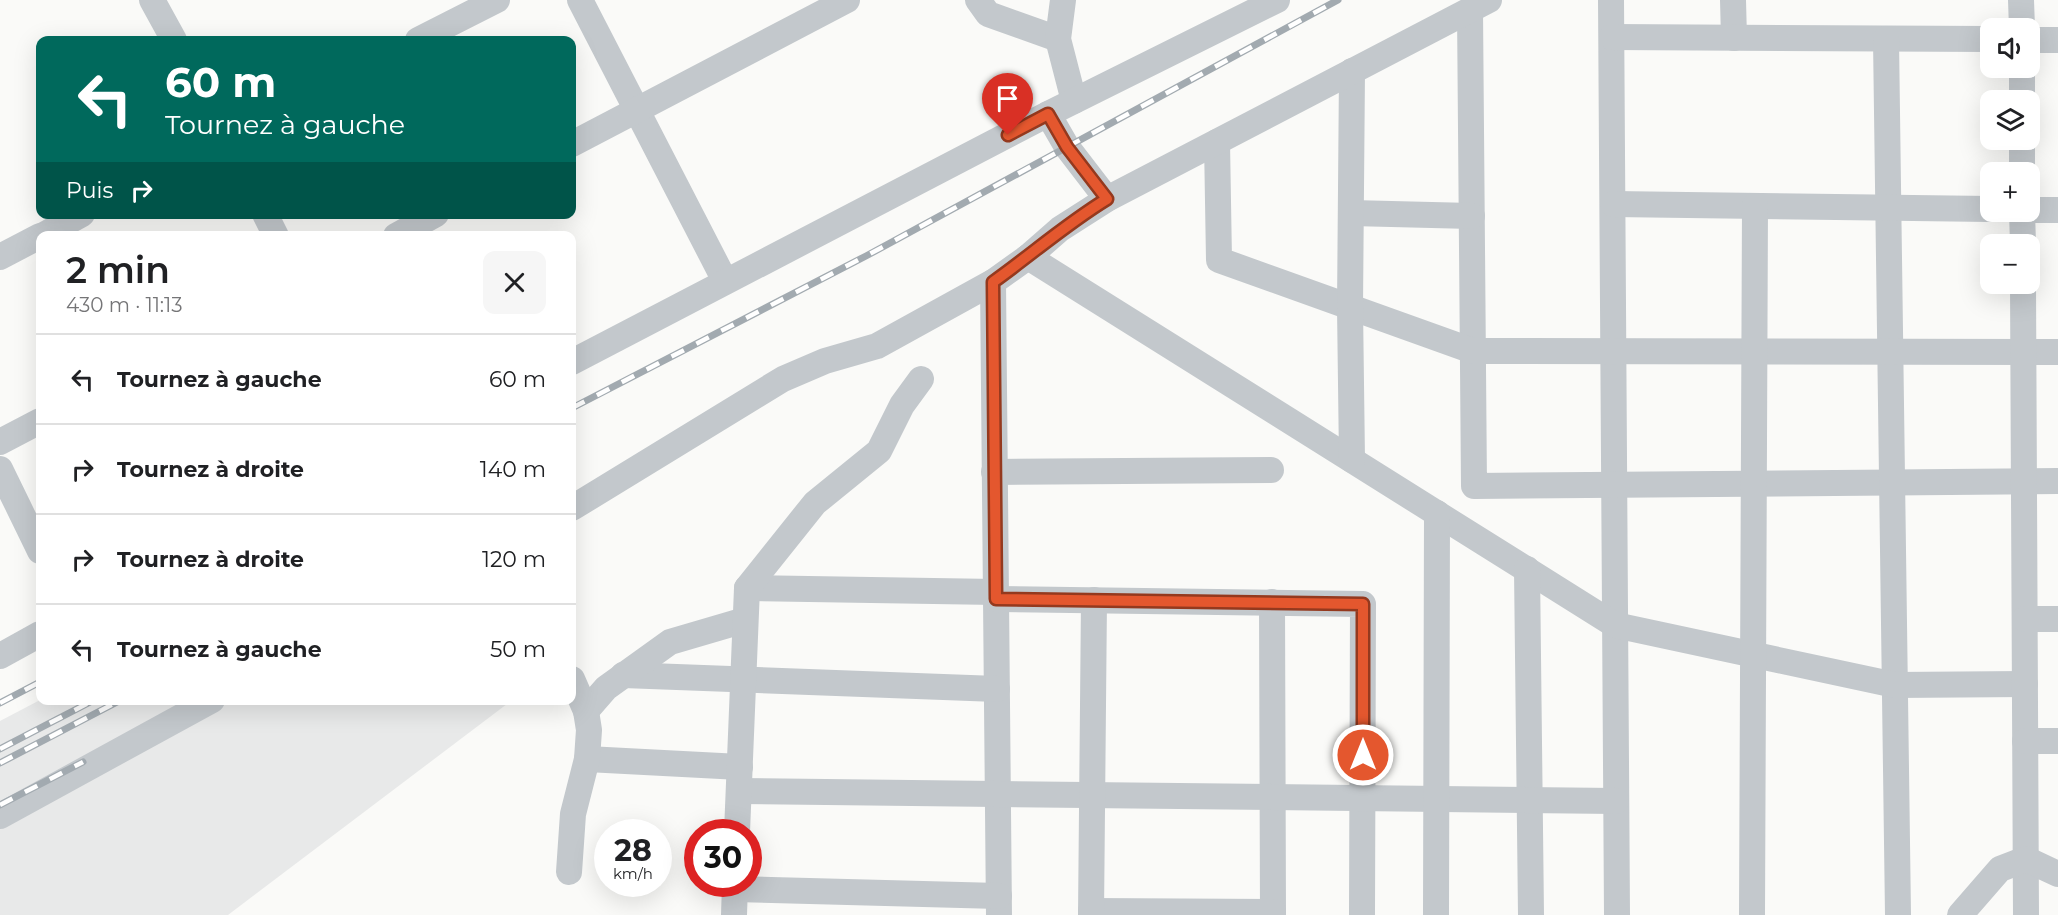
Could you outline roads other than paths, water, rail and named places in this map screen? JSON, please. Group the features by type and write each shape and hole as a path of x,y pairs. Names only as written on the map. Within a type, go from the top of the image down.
{"street":[{"path":"152,0 172,36"},
{"path":"426,36 497,0"},
{"path":"580,0 725,281"},
{"path":"576,142 847,0"},
{"path":"978,0 988,14 1058,39"},
{"path":"1063,0 1058,39 1074,101"},
{"path":"576,360 1048,114 1277,0"},
{"path":"1611,0 1617,915"},
{"path":"1733,0 1734,38"},
{"path":"2021,0 2022,18"},
{"path":"576,506 783,378 876,346 993,282 1028,257 1060,229 1107,199 1480,5 1472,216 1474,486 2058,481"},
{"path":"1612,37 1980,39"},
{"path":"1886,39 1898,915"},
{"path":"2040,40 2058,40"},
{"path":"1352,71 1350,307 1352,460"},
{"path":"1048,114 1067,147 1107,199"},
{"path":"1217,142 1219,260 1473,351 2058,352"},
{"path":"1613,204 1980,209"},
{"path":"1752,915 1755,206"},
{"path":"2040,210 2058,210"},
{"path":"1351,213 1472,216"},
{"path":"50,231 73,219"},
{"path":"405,231 427,219"},
{"path":"0,257 36,239"},
{"path":"1028,257 1615,625 1895,685 2025,684"},
{"path":"762,888 999,906 993,282"},
{"path":"2023,294 2026,915"},
{"path":"737,819 747,588 815,503 879,451 902,405 921,379"},
{"path":"0,442 36,423"},
{"path":"0,469 36,543"},
{"path":"994,472 1271,470"},
{"path":"1436,915 1437,513"},
{"path":"1527,569 1531,915"},
{"path":"747,588 1094,600 1363,604 1362,915"},
{"path":"1094,600 1091,913 1273,913 1272,602"},
{"path":"2025,619 2058,619"},
{"path":"586,711 606,688 670,642 746,620"},
{"path":"0,656 36,636"},
{"path":"623,675 997,689"},
{"path":"570,872 573,814 587,759 589,730 586,711 576,688"},
{"path":"0,816 204,705"},
{"path":"2025,741 2058,741"},
{"path":"587,759 739,779 998,794 1616,801"},
{"path":"1960,915 2000,869 2026,859 2058,874"},
{"path":"734,915 735,897"}],"railway":[{"path":"576,406 866,256 1338,0"},
{"path":"0,703 36,684"},
{"path":"0,749 84,705"},
{"path":"0,763 111,705"},
{"path":"0,805 83,762"}]}
